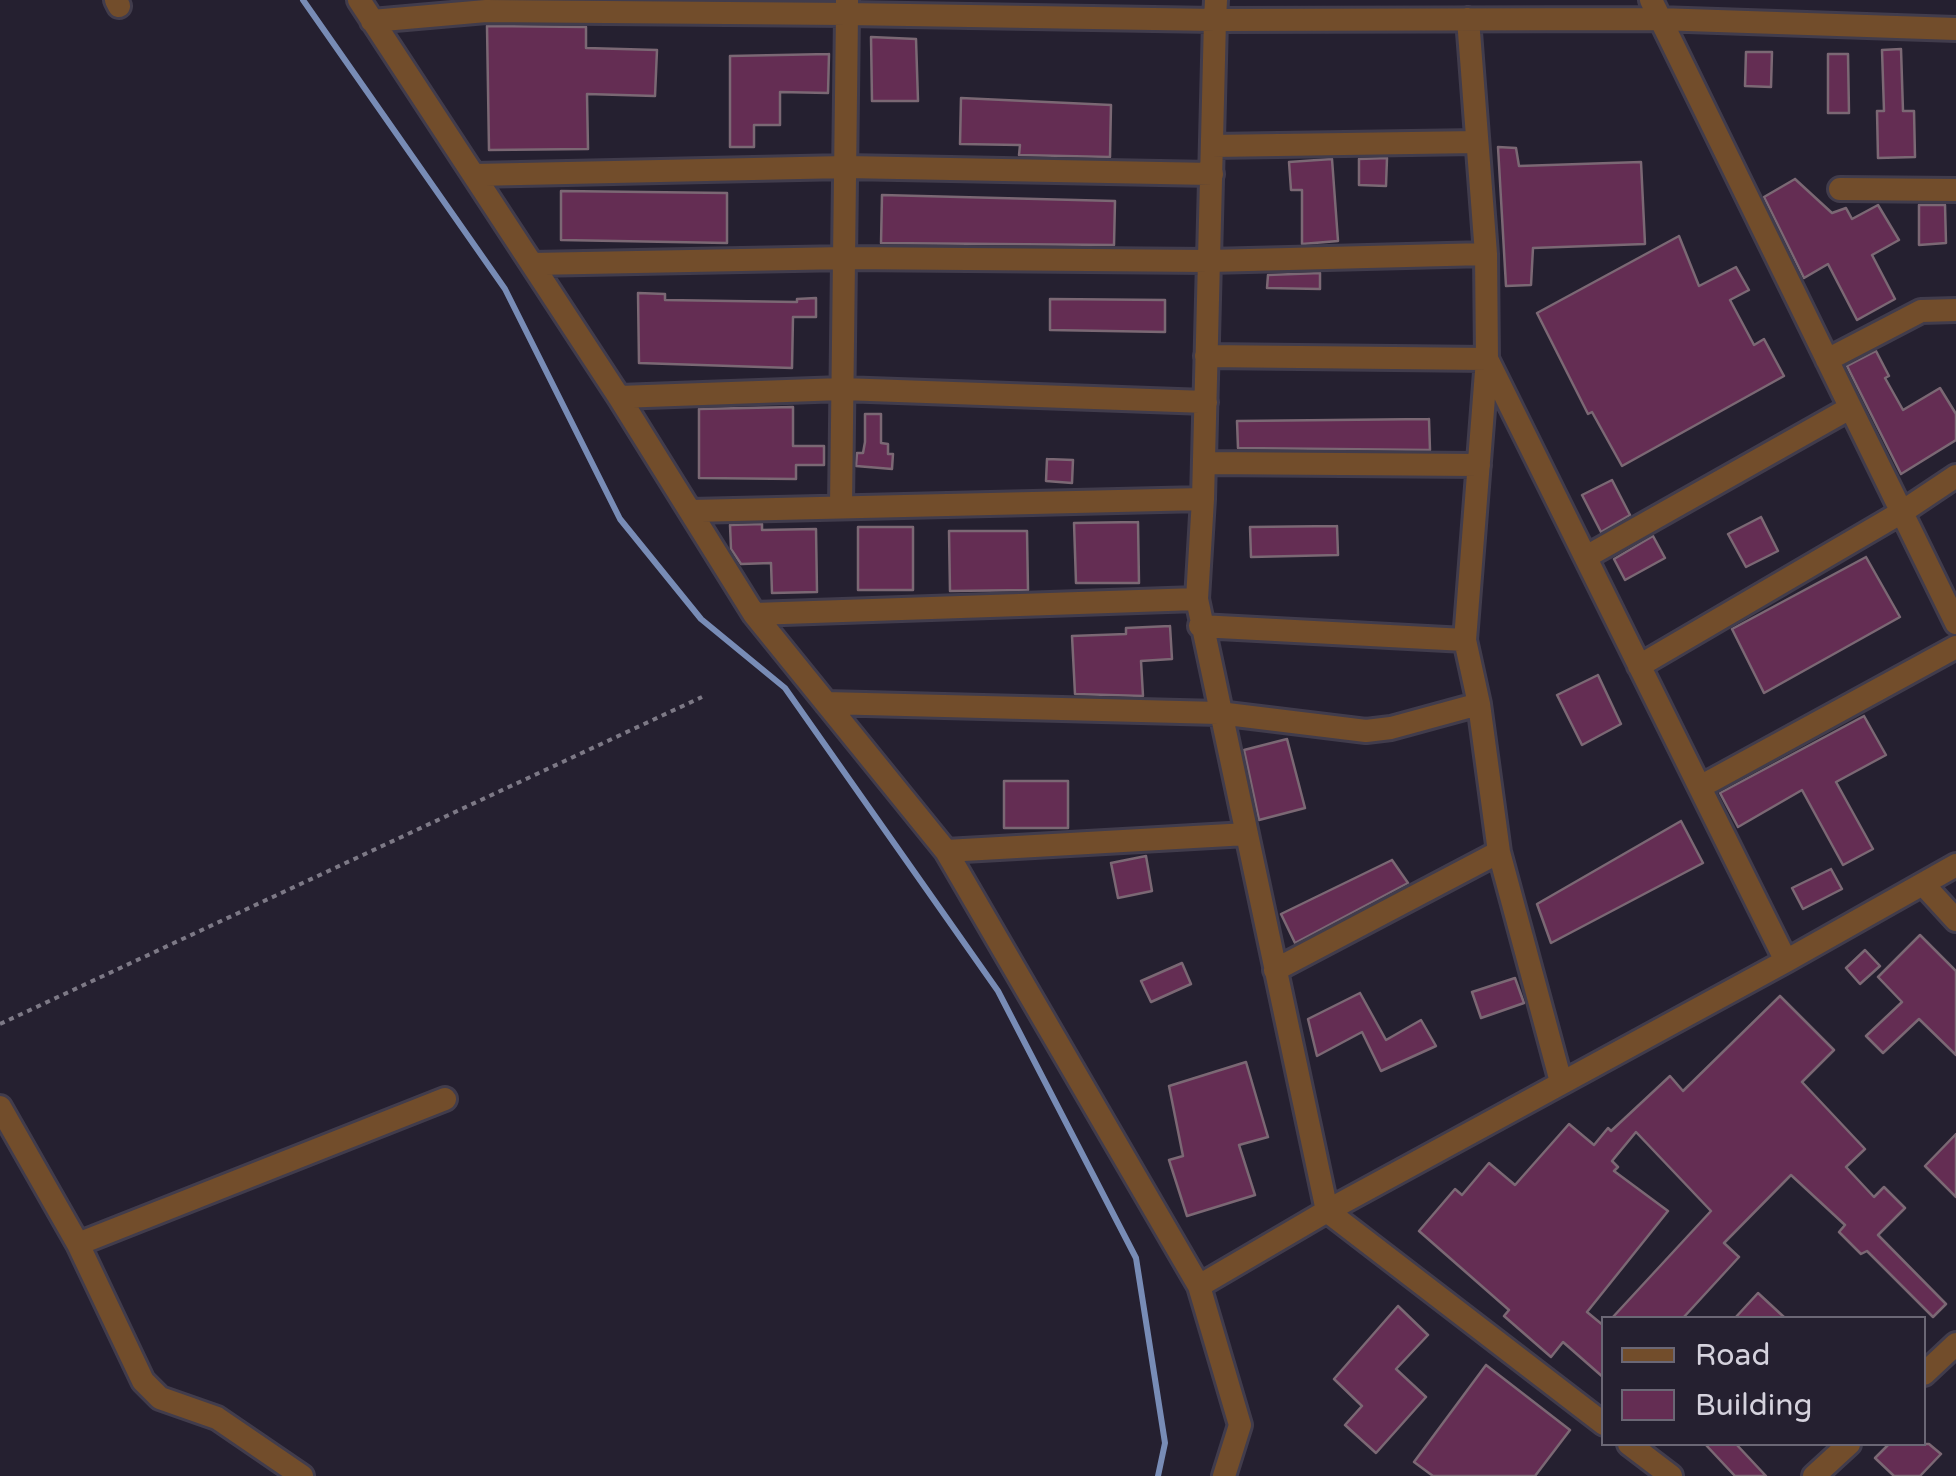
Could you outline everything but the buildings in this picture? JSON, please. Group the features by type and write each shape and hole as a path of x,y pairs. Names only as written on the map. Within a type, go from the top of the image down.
{"street":[{"path":"359,0 619,396 754,614 946,851 1199,1286 1240,1425 1224,1476"},
{"path":"372,21 486,6 1216,10 1468,19 1655,9 1956,29"},
{"path":"840,505 847,7"},
{"path":"1655,9 1956,623"},
{"path":"1216,10 1204,499 1196,599 1326,1210 1601,1422"},
{"path":"1468,19 1486,254 1488,359 1465,640 1479,704 1499,852 1561,1082"},
{"path":"1212,146 1477,142"},
{"path":"474,175 846,167 1212,174"},
{"path":"1840,189 1956,190"},
{"path":"532,264 846,258 1208,261 1486,254"},
{"path":"1827,360 1921,310 1956,310"},
{"path":"1206,356 1488,359"},
{"path":"1488,359 1786,962"},
{"path":"619,396 842,389 1206,402"},
{"path":"1586,557 1850,408"},
{"path":"1204,463 1479,466"},
{"path":"1640,666 1902,512 1956,476"},
{"path":"691,511 1204,499"},
{"path":"754,614 1196,599"},
{"path":"1200,626 1465,640"},
{"path":"1700,787 1956,647"},
{"path":"826,703 1220,713 1366,731 1392,728 1479,704"},
{"path":"946,851 1246,834"},
{"path":"1275,970 1499,852"},
{"path":"1199,1286 1326,1210 1786,962 1956,865"},
{"path":"1923,884 1956,920"},
{"path":"78,1244 446,1099"},
{"path":"0,1107 78,1244 143,1381 160,1398 217,1418 302,1476"},
{"path":"1926,1372 1956,1344"},
{"path":"1632,1446 1671,1476"},
{"path":"1814,1476 1847,1446"}],"path":[{"path":"0,1024 702,698"}],"waterway":[{"path":"303,0 505,289 620,519 701,619 785,688 998,991 1136,1258 1165,1443 1158,1476"}]}
